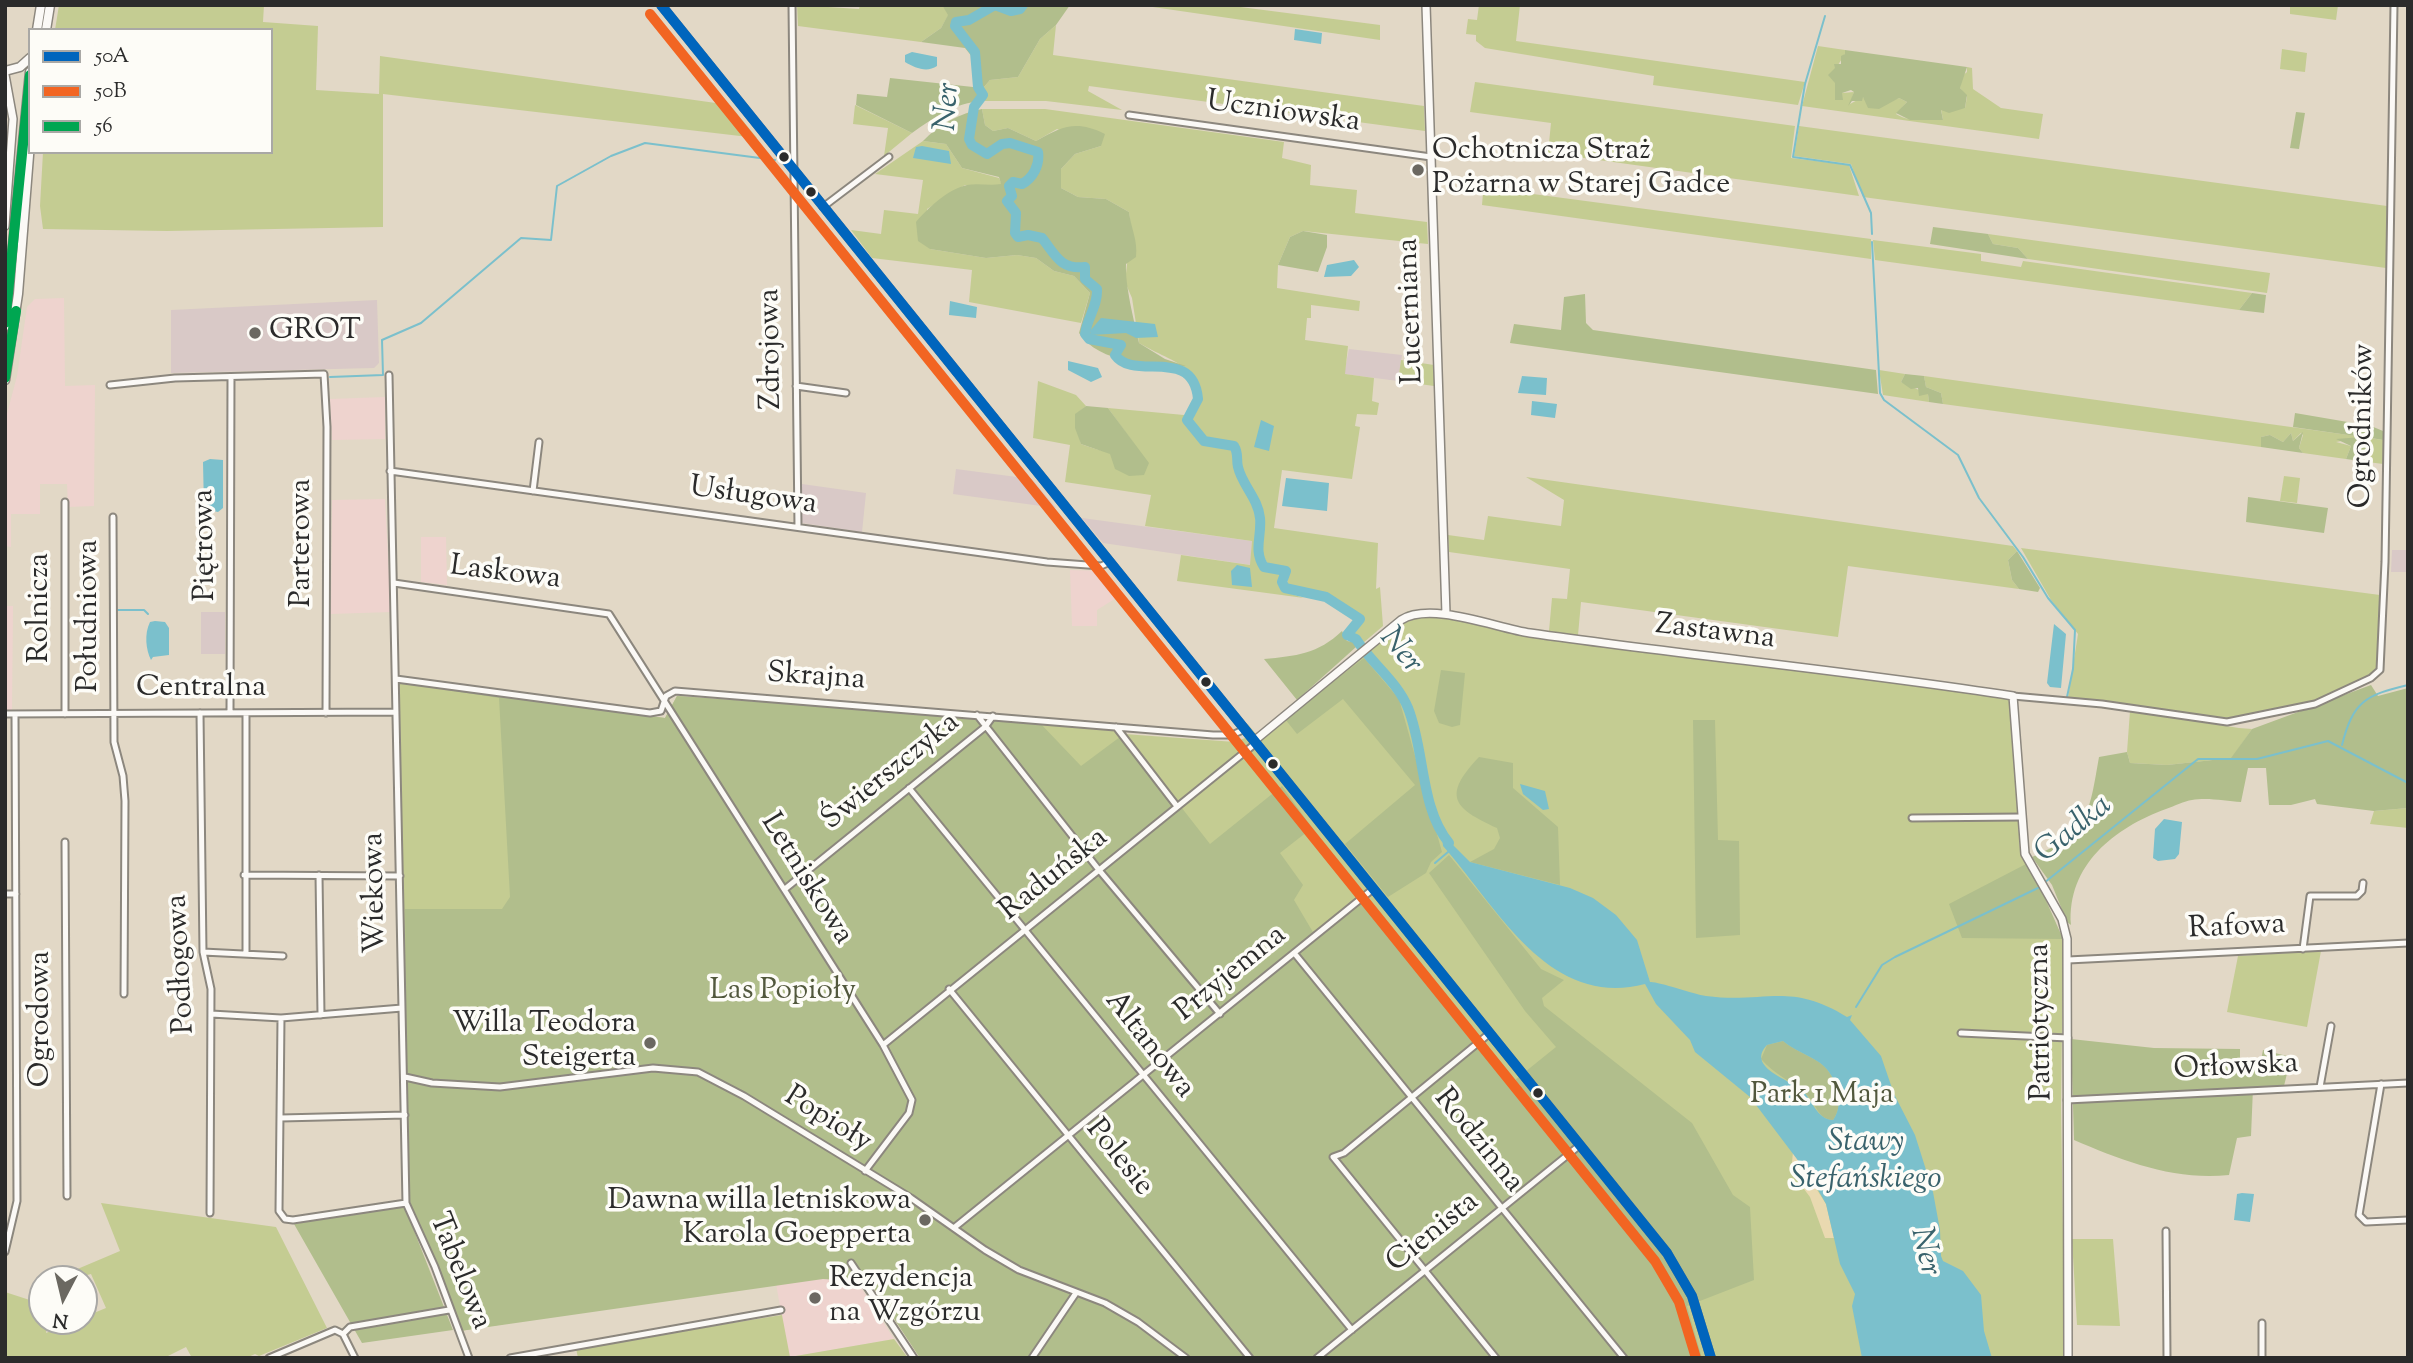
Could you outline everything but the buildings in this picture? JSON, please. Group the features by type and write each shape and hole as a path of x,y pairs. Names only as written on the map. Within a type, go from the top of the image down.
{"main road":[{"path":"37,28 41,5"},
{"path":"46,28 50,5"},
{"path":"6,76 28,60"},
{"path":"5,380 28,95"},
{"path":"8,324 29,154"}],"street":[{"path":"661,5 1678,1268 1699,1314 1711,1358"},
{"name":"Zdrojowa","path":"792,5 799,526"},
{"name":"Lucerniana","path":"1426,5 1446,614"},
{"name":"Ogrodników","path":"2214,721 2241,721 2315,704 2371,678 2382,663 2394,5"},
{"path":"5,226 13,118 6,76"},
{"name":"Uczniowska","path":"1129,115 1431,157"},
{"path":"824,207 889,157"},
{"name":"Parterowa","path":"231,377 324,374 327,427 326,713"},
{"name":"Wiekowa","path":"389,375 406,1203"},
{"path":"110,385 175,378 231,377"},
{"name":"Piętrowa","path":"230,713 231,377"},
{"path":"796,386 846,393"},
{"path":"533,491 539,442"},
{"name":"Usługowa","path":"390,471 1047,562 1101,566 1110,562"},
{"name":"Rolnicza","path":"65,502 65,714"},
{"name":"Południowa","path":"113,517 114,714 116,755 123,776 125,801 124,994"},
{"name":"Laskowa","path":"394,583 609,614"},
{"name":"Letniskowa","path":"609,614 883,1045 912,1100 909,1113 865,1171"},
{"name":"Zastawna","path":"1255,742 1406,617 1446,614 1528,632 2014,696 2102,704 2214,721"},
{"name":"Skrajna","path":"396,679 650,713 661,711 666,696 675,691 1224,736 1245,729"},
{"name":"Patriotyczna","path":"2014,696 2025,854 2064,925 2068,960 2068,1358"},
{"name":"Centralna","path":"5,714 396,712"},
{"name":"Podłogowa","path":"200,713 203,952 210,978 211,1014 210,1213"},
{"path":"246,713 246,954"},
{"path":"5,1252 17,1204 15,714"},
{"path":"977,715 1099,870 1220,1014"},
{"name":"Świerszczyka","path":"785,889 985,727 993,716"},
{"path":"1116,727 1176,805"},
{"name":"Raduńska","path":"883,1045 1255,742"},
{"name":"Altanowa","path":"909,788 1352,1330"},
{"path":"1912,818 2021,817"},
{"name":"Ogrodowa","path":"65,842 67,1196"},
{"path":"244,875 400,876"},
{"path":"320,875 321,1015"},
{"path":"2303,949 2310,896 2357,896 2362,891 2363,883"},
{"name":"Przyjemna","path":"955,1227 1373,889"},
{"path":"5,894 16,894"},
{"name":"Rafowa","path":"2068,960 2408,943"},
{"path":"203,952 283,956"},
{"name":"Rodzinna","path":"1295,954 1624,1358"},
{"name":"Polesie","path":"949,989 1250,1358"},
{"path":"211,1014 281,1018 402,1008"},
{"path":"281,1018 279,1211 285,1219 406,1203"},
{"path":"2320,1087 2331,1026"},
{"path":"1490,1033 1344,1153 1333,1157 1496,1358"},
{"path":"1961,1033 2068,1038"},
{"name":"Popioły","path":"405,1077 432,1083 500,1087 653,1068 698,1072 744,1096 955,1227 985,1250 1019,1270 1105,1303 1138,1322 1186,1358"},
{"name":"Orłowska","path":"2067,1100 2408,1083"},
{"path":"2381,1084 2359,1218 2366,1222 2408,1220"},
{"path":"281,1118 405,1115"},
{"name":"Cienista","path":"1317,1358 1580,1145"},
{"name":"Tabelowa","path":"406,1203 435,1267 469,1358"},
{"path":"2166,1231 2167,1358"},
{"path":"851,1262 914,1358"},
{"path":"1032,1358 1076,1293"},
{"path":"343,1334 350,1326 449,1310"},
{"path":"510,1358 781,1310"},
{"path":"2262,1323 2262,1358"},
{"path":"269,1358 331,1330 343,1334 355,1358"}],"shaded area":[{"path":"64,298 65,386 95,385 94,506 68,507 67,484 40,484 40,514 11,514 11,547 5,546 5,421 17,376 27,307 35,299"},
{"path":"377,300 379,363 374,368 171,373 171,310"},
{"path":"1349,349 1402,355 1398,381 1344,374"},
{"path":"385,397 385,439 332,440 330,399"},
{"path":"956,469 1032,479 1056,508 953,494"},
{"path":"802,484 866,493 862,532 802,523"},
{"path":"385,499 391,612 331,614 332,500"},
{"path":"1082,518 1252,541 1251,565 1103,543"},
{"path":"421,537 446,537 447,585 421,582"},
{"path":"2392,550 2408,550 2408,572 2391,572"},
{"path":"1070,570 1104,571 1124,593 1097,610 1097,626 1072,626"},
{"path":"5,606 13,606 12,710 5,710"},
{"path":"201,612 225,612 225,654 201,654"},
{"path":"846,1264 894,1339 789,1357 775,1278"}],"green space":[{"path":"59,5 264,5 263,22 318,26 316,90 379,94 380,56 730,105 757,138 383,94 383,227 167,231 43,229 40,206 43,154 273,154 273,28 55,28"},
{"path":"797,5 859,9 860,5 942,5 949,14 941,28 921,42 798,26"},
{"path":"942,5 1070,5 1056,25 1040,39 1018,77 990,80 984,87 983,101 954,108 912,133 856,105 857,94 887,97 890,78 973,87 973,58 965,48 921,42 941,28 948,15"},
{"path":"1139,5 1225,5 1380,25 1380,40"},
{"path":"1479,5 1520,5 1516,41 1805,82 1798,105 1653,85 1654,76 1485,48 1476,41 1476,35 1466,34 1468,19 1477,20"},
{"path":"2290,5 2338,5 2336,20 2290,14"},
{"path":"1056,25 1053,55 1424,106 1425,131 1089,86 1088,91 1122,110 1046,101 983,101 984,87 990,80 1018,77 1040,39"},
{"path":"1818,46 1845,50 1833,78 1842,93 1854,92 1850,104 1863,97 1877,107 1899,98 1907,102 1896,114 1902,117 1913,120 1943,120 1941,109 1965,108 1967,97 1960,88 1961,77 1967,72 1967,67 1972,68 1973,89 2001,108 2043,114 2039,139 1802,106"},
{"path":"2282,49 2307,53 2305,72 2280,69"},
{"path":"1845,50 1967,67 1960,88 1967,95 1965,108 1949,113 1941,110 1943,120 1910,120 1896,113 1907,102 1899,98 1879,109 1868,108 1863,97 1862,101 1852,101 1848,106 1854,92 1851,90 1842,93 1843,100 1835,100 1835,83 1828,75 1835,68 1834,64 1841,64 1841,56 1845,54"},
{"path":"1475,82 1795,126 1791,158 1849,165 1859,196 1548,153 1551,123 1470,112"},
{"path":"855,105 912,133 884,156 888,128 853,124"},
{"path":"982,109 1045,109 1284,142 1282,158 1311,165 1310,185 1357,190 1355,213 1427,222 1428,244 1303,231 1290,237 1278,265 1277,288 1360,301 1359,311 1311,305 1311,318 1307,318 1305,340 1348,346 1345,374 1374,378 1372,401 1379,403 1377,415 1357,414 1355,426 1360,427 1352,479 1282,470 1274,528 1378,543 1376,589 1380,587 1383,626 1363,643 1352,632 1363,621 1363,616 1343,606 1338,599 1287,585 1289,569 1268,564 1262,549 1263,513 1243,472 1237,444 1206,438 1192,420 1201,390 1197,379 1178,363 1139,343 1132,298 1125,282 1131,229 1129,212 1106,199 1078,197 1061,188 1061,169 1075,154 1101,146 1057,129 1036,141 1008,128 993,131 985,125"},
{"path":"982,109 985,125 993,131 1008,128 1036,141 1062,129 1078,126 1105,134 1101,146 1075,154 1061,169 1061,188 1078,197 1106,199 1129,212 1136,257 1126,264 1126,273 1139,343 1165,359 1186,366 1128,361 1113,357 1088,343 1079,333 1090,293 1074,276 1054,271 1036,258 1017,255 986,258 930,249 918,241 916,222 946,195 967,185 1001,184 999,177 962,168 946,144 923,141 950,120"},
{"path":"2296,112 2305,113 2299,149 2290,148"},
{"path":"1799,126 2387,206 2386,268 1863,197 1851,164 1794,156"},
{"path":"923,141 946,144 962,168 999,178 1002,185 965,185 927,209 930,249 986,258 1017,255 1036,258 1054,271 1074,276 1090,293 1081,323 969,302 972,270 872,258 851,230 881,234 884,210 918,214 923,180 875,174"},
{"path":"1488,188 1871,239 1871,259 1482,205 1483,193"},
{"path":"1933,227 1988,234 1993,244 2018,248 2028,259 1930,244"},
{"path":"1303,231 1327,235 1327,247 1318,272 1278,265 1290,237"},
{"path":"1988,234 2270,273 2267,293 2028,259 2018,248 1993,244"},
{"path":"1873,240 1981,254 1981,261 2021,267 2023,261 2252,293 2239,310 1875,260"},
{"path":"2252,293 2266,295 2264,313 2239,310"},
{"path":"1585,294 1586,323 1593,330 1876,370 1878,394 1510,343 1514,324 1561,330 1564,297"},
{"path":"1401,360 1434,365 1434,386 1398,381"},
{"path":"1879,370 1905,374 1901,382 1928,394 1929,402 1883,395"},
{"path":"1905,374 1924,376 1926,387 1941,393 1943,404 1929,402 1928,394 1919,396 1918,388 1911,389 1901,382"},
{"path":"1924,376 2363,437 2336,442 2351,446 2346,459 2303,453 2299,448 2303,435 2301,433 2293,441 2291,433 2283,442 2270,435 2261,437 2261,447 1943,404 1941,393 1926,387"},
{"path":"1038,381 1076,395 1086,406 1075,415 1081,444 1108,451 1134,444 1108,408 1184,415 1185,423 1202,445 1231,450 1236,471 1254,510 1256,555 1260,569 1280,573 1278,584 1282,591 1304,598 1177,581 1181,555 1250,565 1252,541 1145,526 1151,495 1065,482 1070,445 1033,438"},
{"path":"1086,406 1108,408 1149,463 1144,475 1129,476 1115,469 1110,454 1081,444 1075,428 1075,414"},
{"path":"2295,413 2371,426 2383,431 2383,440 2365,437 2370,446 2360,461 2346,459 2351,446 2336,439 2362,437 2293,427"},
{"path":"2303,432 2299,448 2303,453 2261,447 2261,437 2270,435 2283,442 2291,433 2293,441"},
{"path":"2364,437 2383,440 2383,464 2360,461 2370,446"},
{"path":"2284,476 2300,478 2297,503 2280,501"},
{"name":"Park 1 Maja","path":"1526,477 2013,546 2017,551 2008,560 2012,580 2019,589 1848,566 1838,637 1581,602 1578,635 2010,692 2020,849 2063,939 2061,1107 2065,1358 920,1358 861,1268 460,1331 405,1206 393,685 402,683 665,718 677,696 1113,729 1124,734 1235,742 1245,738 1242,734 1253,735 1247,723 1256,734 1408,611 1441,610 1495,624 1549,631 1552,598 1567,599 1570,569 1449,552 1448,535 1484,540 1488,516 1561,526 1564,500"},
{"path":"2248,497 2328,508 2324,533 2246,522"},
{"path":"2021,548 2380,595 2378,666 2371,675 2325,697 2286,709 2224,721 2068,698 2078,634 2051,600"},
{"path":"2017,551 2040,588 2038,592 2019,589 2012,580 2008,560"},
{"path":"1342,631 1347,641 1354,642 1356,647 1297,700 1264,659 1286,657 1315,649"},
{"path":"1364,658 1399,699 1442,852 1431,862 1426,873 1388,897 1345,844 1415,785 1343,699 1297,734 1285,719"},
{"path":"1441,670 1465,673 1460,725 1452,727 1439,723 1434,711"},
{"name":"Las Popioły","path":"402,683 665,718 677,696 1038,721 1081,766 1124,734 1210,844 1282,786 1312,828 1280,853 1303,885 1294,900 1317,939 1368,899 1515,1080 1556,1047 1525,1011 1429,873 1449,855 1541,969 1564,980 1542,998 1544,1006 1692,1123 1733,1195 1750,1207 1754,1280 1687,1306 1702,1358 920,1358 870,1282 823,1279 460,1331 407,1199 405,909 502,909 510,897 499,698"},
{"path":"2371,685 2378,696 2408,688 2408,808 2374,811 2317,804 2315,799 2291,805 2269,805 2266,768 2248,768 2241,802 2204,799 2186,801 2147,817 2112,838 2086,867 2077,884 2071,925 2067,922 2052,885 2032,857 2051,848 2076,830 2088,807 2099,757 2127,752 2130,763 2167,765 2231,758 2252,729"},
{"path":"2130,711 2252,729 2232,758 2167,765 2130,763 2127,752"},
{"path":"1693,720 1715,720 1718,840 1739,841 1740,935 1696,938"},
{"path":"1479,757 1513,763 1513,788 1558,827 1560,885 1470,862 1494,849 1500,838 1497,828 1470,814 1458,800 1460,782"},
{"path":"2408,808 2408,828 2370,824 2374,811"},
{"path":"2026,864 2038,882 2063,939 1962,938 1949,904"},
{"path":"2321,951 2307,1027 2227,1012 2238,956"},
{"path":"2071,1039 2154,1048 2240,1049 2240,1058 2261,1060 2263,1050 2291,1057 2284,1086 2253,1088 2251,1136 2237,1138 2229,1175 2189,1175 2130,1162 2074,1140"},
{"name":"Park 1 Maja","path":"1783,1041 1817,1061 1829,1072 1839,1097 1837,1113 1833,1120 1824,1117 1806,1094 1761,1059 1767,1045"},
{"path":"101,1203 276,1227 327,1328 259,1356 255,1354 246,1358 192,1358 186,1347 164,1358 5,1358 5,1292 28,1299 28,1335 98,1335 98,1311 106,1308 98,1290 98,1265 87,1265 120,1251"},
{"path":"404,1205 453,1330 362,1343 294,1224"},
{"path":"2072,1239 2113,1239 2120,1326 2077,1325"},
{"path":"782,1315 790,1357 894,1339 908,1358 578,1358 576,1348"}],"sand":[{"path":"1793,1152 1826,1204 1834,1238 1825,1238 1810,1197 1791,1172"}],"water":[{"path":"1295,29 1322,33 1321,44 1294,40"},
{"path":"912,52 937,57 937,66 917,68 905,62 905,55"},
{"path":"916,147 949,151 951,164 913,158"},
{"path":"1354,260 1359,267 1351,276 1324,277 1327,265"},
{"path":"950,301 977,307 976,318 949,315"},
{"path":"1101,318 1155,324 1158,337 1136,338 1126,333 1091,335 1090,331"},
{"path":"1068,361 1098,368 1102,377 1091,382 1068,370"},
{"path":"1522,376 1547,378 1546,395 1518,393"},
{"path":"1532,401 1557,404 1555,418 1531,415"},
{"path":"1261,420 1274,426 1269,451 1254,447"},
{"path":"210,459 223,460 223,508 218,512 204,509 203,462"},
{"path":"1286,478 1329,483 1327,511 1282,506"},
{"path":"1237,565 1250,568 1252,587 1232,585 1231,571"},
{"path":"150,622 165,622 169,628 169,655 153,657 151,660 146,637"},
{"path":"2054,624 2066,634 2061,688 2050,687 2047,683"},
{"path":"1520,784 1545,791 1549,809 1543,810 1523,794"},
{"path":"2164,819 2182,822 2179,854 2175,859 2158,861 2153,858 2155,829"},
{"name":"Stawy Stefańskiego","path":"1442,834 1470,862 1570,888 1593,898 1616,915 1637,940 1650,982 1706,996 1792,997 1827,1006 1847,1017 1852,1015 1850,1020 1881,1056 1894,1094 1915,1135 1933,1192 1943,1261 1963,1271 1981,1295 1984,1331 1992,1358 1862,1358 1852,1306 1855,1294 1840,1264 1826,1204 1812,1179 1750,1097 1695,1052 1690,1040 1656,1004 1645,984 1611,988 1580,982 1553,968 1528,948 1443,846","holes":["1783,1041 1824,1066 1834,1080 1839,1105 1833,1120 1823,1117 1802,1090 1765,1066 1762,1053 1767,1045"]},
{"path":"2237,1194 2254,1194 2250,1222 2234,1220"}],"waterway":[{"name":"Ner","path":"1023,5 1020,9 1011,11 995,5 969,20 956,22 955,26 975,52 978,87 983,95 974,107 969,139 972,145 987,154 1002,144 1010,143 1038,152 1035,171 1022,184 1013,182 1009,186 1012,196 1007,201 1016,213 1015,233 1018,237 1028,235 1042,238 1064,263 1085,267 1085,279 1097,289 1096,301 1085,334 1089,339 1121,345 1115,355 1124,362 1135,366 1175,368 1186,373 1194,383 1198,399 1187,420 1204,441 1234,446 1236,449 1240,474 1259,511 1258,549 1264,567 1286,571 1282,582 1285,588 1326,597 1360,619 1347,635 1356,639 1397,689 1408,708 1433,813 1449,843"},
{"path":"1825,16 1805,84 1793,157 1850,165 1871,213 1872,234"},
{"path":"330,377 383,375 382,340 421,323 521,238 551,240 557,186 611,156 645,143 775,160"},
{"path":"1872,242 1880,393 1884,400 1958,455 1979,498 2023,557 2048,598 2075,630 2073,669 2067,697"},
{"path":"118,610 144,610 148,614"},
{"name":"Gadka","path":"2342,745 2351,718 2363,702 2382,692 2408,685"},
{"name":"Gadka","path":"2044,883 2198,759 2257,759 2328,741 2408,783"},
{"path":"1435,863 1448,852"},
{"name":"Gadka","path":"1856,1007 1882,965 2040,887"}],"transit line":[{"name":"50A","path":"661,5 1667,1253 1692,1296 1711,1358"},
{"name":"50B","path":"650,14 1655,1261 1679,1302 1696,1358"},
{"name":"56","path":"5,323 28,95"},
{"name":"56","path":"5,378 16,311"}],"place":[{"name":"Ochotnicza Straż Pożarna w Starej Gadce","path":"1418,170"},
{"name":"GROT","path":"255,333"},
{"name":"Willa Teodora Steigerta","path":"650,1043"},
{"name":"Dawna willa letniskowa Karola Goepperta","path":"925,1220"},
{"name":"Rezydencja na Wzgórzu","path":"815,1298"}]}
